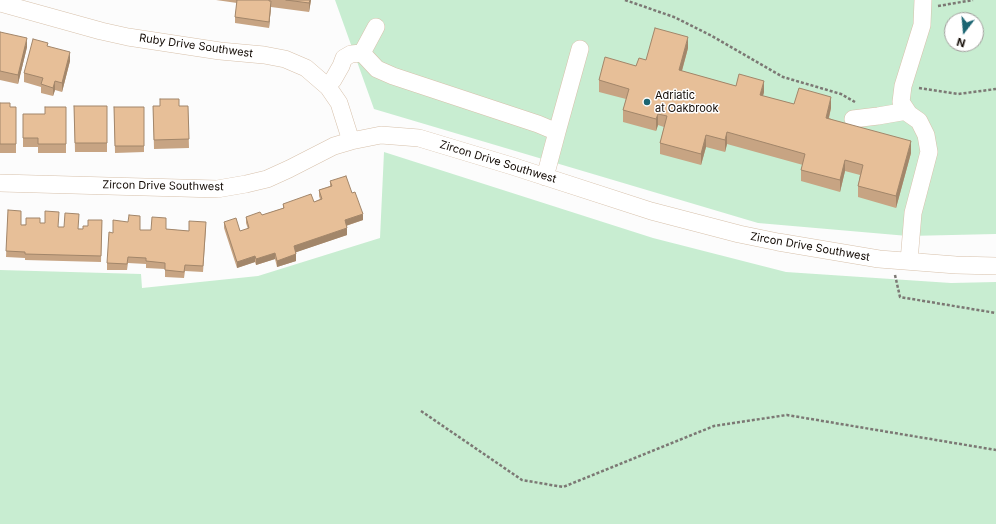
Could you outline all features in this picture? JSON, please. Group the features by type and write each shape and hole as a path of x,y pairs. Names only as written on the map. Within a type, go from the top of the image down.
{"street":[{"name":"Ruby Drive Southwest","path":"0,3 128,37 285,59 306,68 326,84 339,103 351,141"},
{"path":"909,261 913,213 928,152 926,135 918,121 909,114 901,102 903,86 922,25 923,4"},
{"path":"362,53 376,27"},
{"path":"545,176 580,50"},
{"path":"326,84 333,80 344,58 351,54 362,53"},
{"path":"362,53 377,69 393,76 538,124 557,132"},
{"path":"859,118 907,111"},
{"name":"Zircon Drive Southwest","path":"0,183 217,189 267,179 321,152 351,141 381,135 419,138 545,176 651,211 739,234 892,260 956,265 996,266"}],"path":[{"path":"625,0 674,17 712,36 783,77 841,94 855,102 859,118"},
{"path":"923,4 972,0"},
{"path":"903,86 958,94 996,89"},
{"path":"892,260 900,297 996,313"},
{"path":"421,411 522,480 563,487 714,426 788,415 996,450"}],"green space":[{"path":"335,0 996,0 996,234 908,236 758,223 374,109"},
{"path":"384,152 653,238 786,272 951,283 996,282 996,524 0,524 0,270 141,274 142,288 258,276 380,238"}],"building":[{"path":"237,0 271,1 269,22 235,17"},
{"path":"286,0 310,0 309,3"},
{"path":"655,28 688,37 679,70 736,86 739,74 764,81 760,95 794,104 799,88 831,97 826,118 911,141 896,196 858,186 863,165 845,160 840,180 801,170 805,154 727,132 725,140 706,135 701,154 660,143 667,116 658,114 656,119 623,110 629,89 599,80 605,57 636,66 639,58 646,60"},
{"path":"0,32 27,38 18,75 0,71"},
{"path":"33,39 48,43 47,46 70,52 62,83 55,81 53,88 41,84 43,78 24,73"},
{"path":"160,99 179,99 179,106 188,106 189,139 154,140 153,106 160,106"},
{"path":"0,103 10,103 10,107 16,107 16,144 0,144"},
{"path":"74,106 107,106 107,143 75,143"},
{"path":"45,107 66,107 66,144 38,144 38,138 23,138 23,114 45,114"},
{"path":"114,107 144,107 144,146 115,146"},
{"path":"346,176 352,193 355,192 363,214 345,220 347,228 294,246 296,254 277,261 275,253 256,259 255,256 237,262 224,222 236,218 240,231 249,228 246,217 260,212 262,215 284,208 283,204 311,194 314,202 322,199 319,190 332,186 330,181"},
{"path":"8,210 21,211 21,225 26,225 26,218 40,218 40,223 45,223 45,211 59,212 58,227 64,227 65,213 79,214 78,229 83,229 83,226 88,226 88,220 102,220 101,256 25,254 25,252 6,251"},
{"path":"129,215 140,216 140,230 151,230 152,217 166,218 166,229 189,231 189,221 206,222 203,266 185,265 184,272 165,270 165,263 146,261 146,258 128,257 127,264 107,263 109,232 113,233 113,220 128,222"}],"place":[{"name":"Adriatic at Oakbrook","path":"647,102"}]}
